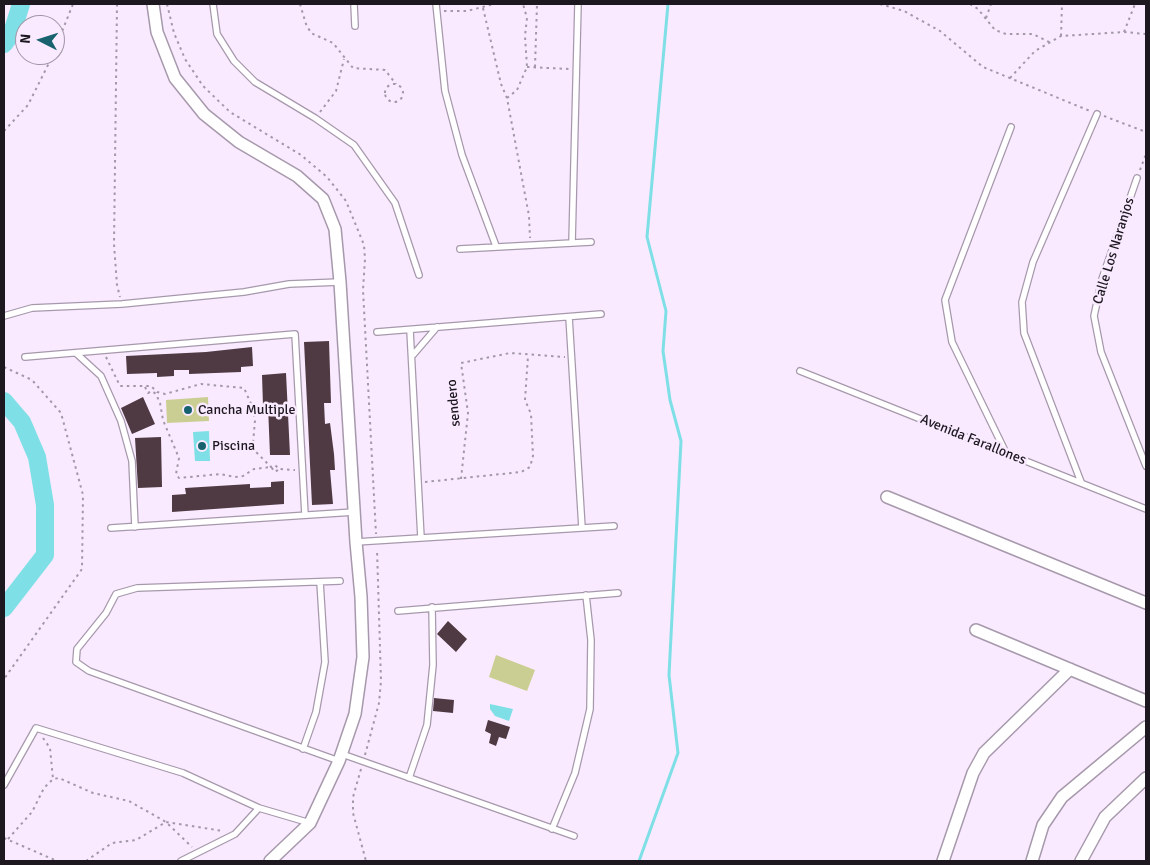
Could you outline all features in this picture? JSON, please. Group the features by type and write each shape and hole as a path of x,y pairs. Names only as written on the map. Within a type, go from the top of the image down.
{"street":[{"path":"153,4 158,32 175,78 204,114 239,142 297,176 324,199 334,229 340,282 356,542 362,597 363,657 355,714 341,758 310,823 275,860"},
{"path":"887,497 1146,603"},
{"path":"976,630 1146,701"},
{"path":"943,861 974,773 984,752 1070,669"},
{"path":"1032,861 1043,825 1062,797 1146,727"},
{"path":"1082,861 1105,817 1146,778"}],"lane":[{"path":"213,4 217,34 234,61 255,82 315,118 354,145 395,203 419,276"},
{"path":"354,4 355,26"},
{"path":"436,4 444,91 462,155 496,246"},
{"path":"572,243 578,4"},
{"path":"1080,482 1024,333 1022,302 1032,262 1097,114"},
{"path":"1006,453 952,342 945,300 1011,127"},
{"name":"Calle Los Naranjos","path":"1137,178 1102,279 1094,316 1101,352 1146,466"},
{"path":"460,249 591,242"},
{"path":"4,316 32,308 122,304 244,292 289,284 340,282"},
{"path":"377,332 601,314"},
{"path":"569,316 582,528"},
{"path":"413,355 437,327"},
{"path":"410,330 413,355 421,538"},
{"path":"25,357 104,352 295,334 305,515"},
{"path":"77,354 101,376 121,421 132,461 135,527"},
{"name":"Avenida Farallones","path":"800,370 1146,509"},
{"path":"111,528 354,512"},
{"path":"356,542 614,526"},
{"path":"340,581 137,588 116,594 106,613 77,648 76,662 89,671 303,749 363,762 574,836"},
{"path":"303,749 316,712 325,662 320,582"},
{"path":"398,610 618,593"},
{"path":"552,828 575,773 590,709 591,640 586,595"},
{"path":"409,778 427,725 433,665 432,608"},
{"path":"4,785 36,728 183,773 259,808 310,823"},
{"path":"181,861 235,834 259,808"}],"path":[{"path":"65,24 73,4"},
{"path":"117,4 114,244 117,285 122,304"},
{"path":"167,4 174,33 185,58 203,86 230,112 301,154 327,177 346,201 364,245 363,290 381,681 379,703 353,797 353,813 366,861"},
{"path":"300,4 308,30 333,43 354,68 385,70 396,84 400,86 402,96 399,100 390,101 386,97 387,88 396,84"},
{"path":"436,11 467,11 494,4"},
{"path":"506,98 517,90 527,67 525,36 527,18 522,4"},
{"path":"536,67 537,4"},
{"path":"880,4 904,11 940,31 984,67 1097,114 1146,132"},
{"path":"970,4 986,18 995,30 1006,34 1033,34 1049,42"},
{"path":"986,18 992,4"},
{"path":"1060,36 1062,4"},
{"path":"1124,32 1135,4"},
{"path":"483,8 506,98 529,216 530,245"},
{"path":"1010,79 1035,51 1060,36 1124,32 1146,34"},
{"path":"315,118 336,91 344,58"},
{"path":"4,131 28,105 48,65"},
{"path":"527,67 576,69"},
{"path":"1137,178 1146,154"},
{"path":"104,352 120,386 151,386 157,392 165,394 200,384 244,388 252,406 255,420 253,444 256,452 271,467 272,472 277,472 279,469"},
{"name":"sendero","path":"461,479 468,413 461,363 510,353 528,356 571,357"},
{"path":"418,482 521,472 530,467 533,456 531,414 525,400 528,356"},
{"path":"4,367 32,380 61,414 83,495 82,569 4,679"},
{"path":"145,387 148,393 152,391 156,394 160,403 163,420 179,458 176,474 179,478 220,474 235,477 243,476 254,469 274,465 279,469 302,470"},
{"path":"36,728 50,748 52,779"},
{"path":"8,839 27,819 40,793 52,779 59,778 93,793 129,802 166,822 198,852"},
{"path":"86,861 112,843 136,840 166,822 235,834"},
{"path":"4,838 57,861"}],"green space":[{"name":"Cancha Multiple","path":"208,397 209,421 167,423 166,400"},
{"path":"496,655 535,670 527,691 489,677"}],"water":[{"name":"Piscina","path":"209,431 210,461 195,461 193,432"},
{"path":"490,704 513,709 509,721 495,716 490,709"}],"building":[{"path":"329,341 331,403 324,403 325,424 330,423 334,454 335,470 330,470 333,504 312,505 304,342"},
{"path":"252,347 253,366 241,367 241,372 189,374 189,370 174,370 174,376 157,377 157,373 127,374 126,356 206,352"},
{"path":"286,373 290,455 270,455 268,406 263,406 262,375"},
{"path":"143,397 155,424 132,434 121,408"},
{"path":"161,437 162,487 138,488 135,438"},
{"path":"284,481 284,504 172,512 172,495 186,494 185,488 250,484 250,488 271,487 271,482"},
{"path":"448,621 467,639 456,652 437,634"},
{"path":"434,698 454,700 453,713 433,711"},
{"path":"488,720 510,727 506,739 499,737 496,746 489,743 491,734 485,731"}],"waterway":[{"path":"4,44 12,33 21,4"},
{"path":"639,861 678,753 669,675 681,441 670,400 663,351 666,311 647,237 668,4"},
{"path":"4,401 22,422 37,457 45,505 45,555 4,608"}],"place":[{"name":"Cancha Multiple","path":"188,410"},
{"name":"Piscina","path":"202,446"}]}
